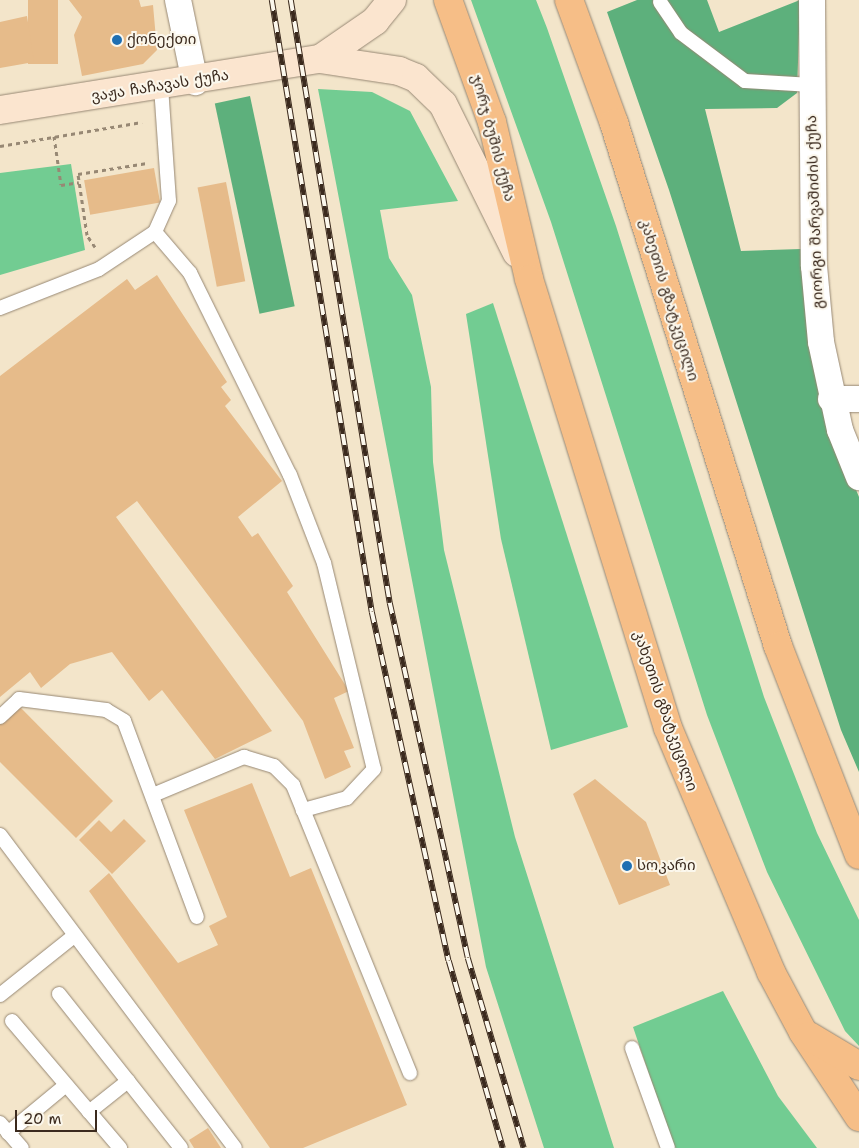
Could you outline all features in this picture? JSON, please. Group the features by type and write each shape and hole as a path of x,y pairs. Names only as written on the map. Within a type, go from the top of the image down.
{"highway":[{"name":"ჯორჯ ბუშის ქუჩა","path":"448,0 492,122 529,279"},
{"name":"კახეთის გზატკეცილი","path":"570,0 614,123 778,646 859,855"},
{"name":"კახეთის გზატკეცილი","path":"529,279 668,728 741,910 803,1032 859,1117"},
{"path":"803,1032 859,1066"}],"main road":[{"name":"ვაჟა ჩაჩავას ქუჩა","path":"320,59 375,21 392,0"},
{"name":"ვაჟა ჩაჩავას ქუჩა","path":"0,110 161,88 320,59 399,71 432,90 455,122 529,279"}],"street":[{"path":"178,0 195,82"},
{"name":"გიორგი შარვაშიძის ქუჩა","path":"812,0 814,266 831,399 859,477"},
{"path":"831,399 859,399"}],"lane":[{"path":"660,2 681,34 745,81 812,85"},
{"path":"0,308 106,265 155,232 169,201 169,159 161,88"},
{"path":"155,232 190,273 290,475 324,563 374,769 347,798 303,810"},
{"path":"0,717 19,700 106,710 117,715 132,732 197,917"},
{"path":"153,795 244,757 274,766 293,784 410,1073"},
{"path":"3,844 236,1148"},
{"path":"0,995 74,936"},
{"path":"59,994 181,1148"},
{"path":"12,1022 120,1148"},
{"path":"632,1048 668,1148"},
{"path":"89,1112 128,1081"},
{"path":"22,1148 4,1128 66,1085"}],"path":[{"path":"0,146 165,118"},
{"path":"54,136 60,185 79,182"},
{"path":"106,265 87,235 78,174 169,159"}],"green space":[{"path":"471,0 536,0 547,28 616,226 764,697 817,833 859,920 859,1046 845,1031 767,872 707,715 551,222"},
{"path":"637,0 707,0 719,32 800,0 797,93 777,108 705,109 741,251 801,249 820,402 859,497 859,772 841,730 669,190 607,12"},
{"path":"318,89 372,92 410,111 458,201 380,210 389,258 412,295 431,387 433,462 444,550 515,837 614,1148 544,1148 486,967"},
{"path":"250,96 295,306 259,314 215,103"},
{"path":"71,164 85,250 0,275 0,173"},
{"path":"493,303 628,727 551,750 501,539 466,314"},
{"path":"723,991 778,1096 817,1148 674,1148 633,1027"}],"building":[{"path":"28,0 58,0 58,64 28,64"},
{"name":"ქონექთი","path":"69,0 139,0 141,7 153,5 157,50 143,64 82,76 74,35 82,17"},
{"path":"27,16 34,62 0,68 0,22"},
{"path":"154,168 160,202 90,215 84,180"},
{"path":"226,182 245,281 217,287 198,188"},
{"path":"157,275 227,382 221,387 231,400 225,406 282,481 238,517 252,537 258,533 293,586 287,592 349,691 334,698 354,748 344,751 351,767 325,779 303,721 137,501 116,517 272,731 215,759 162,690 149,701 112,652 70,664 41,688 30,672 0,697 0,376 127,279 135,290"},
{"path":"17,704 113,801 76,838 0,762 0,720"},
{"path":"595,779 646,822 670,885 619,905 573,794"},
{"path":"252,783 290,877 311,868 407,1105 303,1148 270,1148 89,891 109,873 178,963 218,945 209,926 227,917 184,810"},
{"path":"124,819 146,841 112,874 79,840 99,820 111,832"},
{"path":"208,1128 221,1148 194,1148 189,1140"}],"railway":[{"path":"272,0 372,612 449,961 503,1148"},
{"path":"291,0 390,603 468,958 524,1148"}],"place":[{"name":"ქონექთი","path":"117,40"},
{"name":"სოკარი","path":"627,866"}]}
